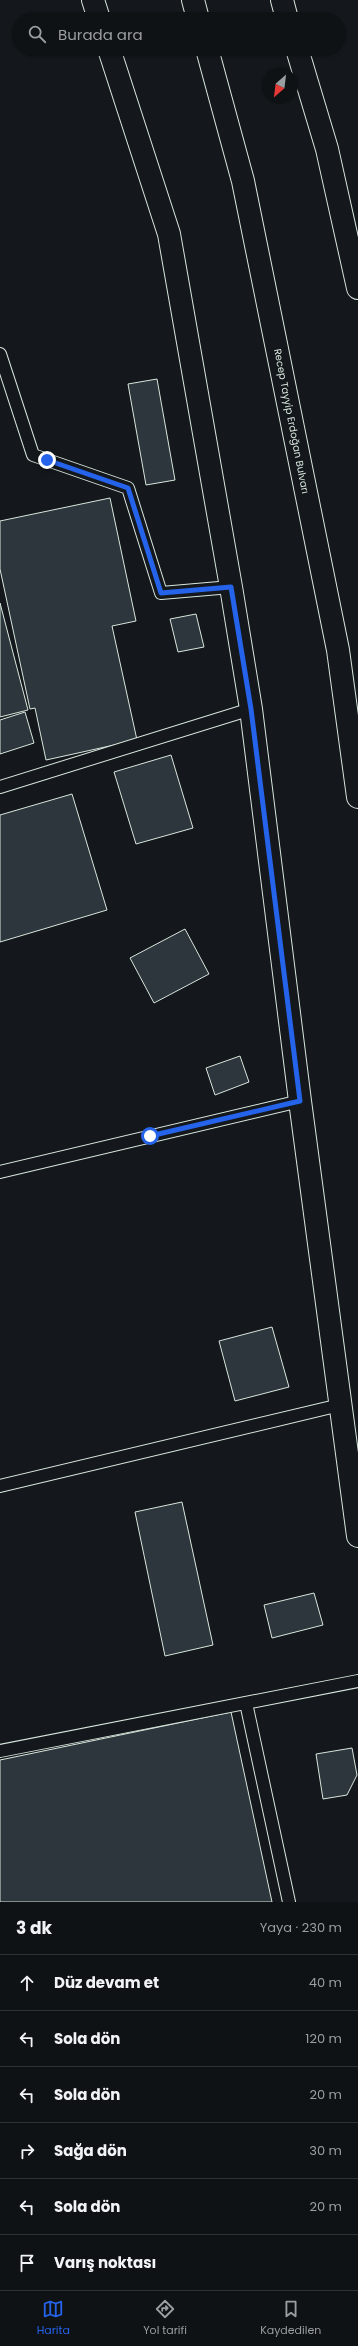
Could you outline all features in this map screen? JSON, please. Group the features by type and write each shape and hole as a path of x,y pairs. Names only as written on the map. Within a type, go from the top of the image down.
{"main road":[{"path":"93,0 97,12"},
{"path":"193,0 196,12"},
{"path":"282,0 285,12"},
{"path":"111,56 169,234 231,587 251,709 300,1101 358,1536"},
{"name":"Recep Tayyip Erdoğan Bulvarı","path":"208,56 247,197 338,650 358,797"},
{"path":"299,56 327,149 358,288"}],"lane":[{"path":"0,354 33,455 128,488 161,593 231,587"},
{"path":"0,788 251,709"},
{"path":"0,1172 300,1101"},
{"path":"0,1486 340,1405"},
{"path":"0,1751 358,1681"},
{"path":"246,1703 289,1902"}],"building":[{"path":"157,379 175,480 146,485 128,384"},
{"path":"110,498 136,621 112,626 137,740 46,760 35,708 30,709 0,569 0,521"},
{"path":"0,603 28,710 0,717"},
{"path":"196,614 204,647 178,652 170,619"},
{"path":"25,712 34,743 0,754 0,720"},
{"path":"171,755 193,828 136,844 114,772"},
{"path":"72,794 107,910 0,942 0,815"},
{"path":"185,929 209,974 154,1003 130,958"},
{"path":"240,1056 249,1082 215,1095 206,1068"},
{"path":"272,1327 289,1387 235,1401 219,1341"},
{"path":"182,1502 213,1645 165,1656 135,1512"},
{"path":"314,1593 323,1625 272,1638 264,1605"},
{"path":"231,1712 272,1902 0,1902 0,1760"},
{"path":"352,1748 357,1775 347,1795 323,1799 316,1754"}],"route":[{"path":"47,460 128,488 161,593 231,587 251,709 300,1101 150,1136"}]}
